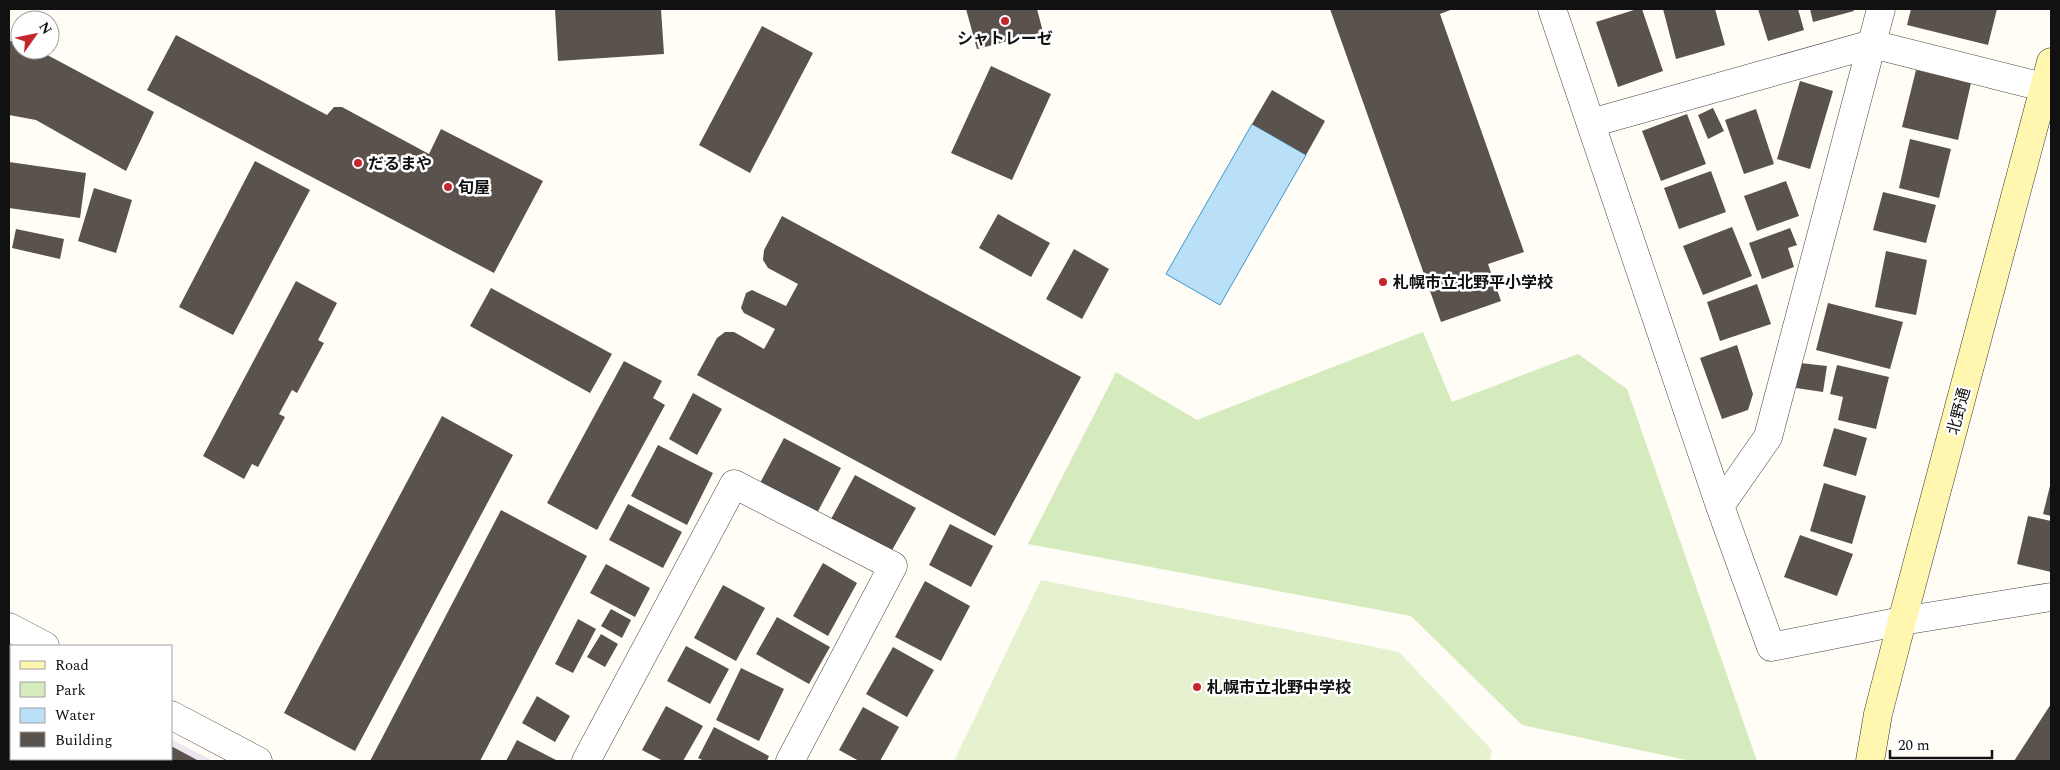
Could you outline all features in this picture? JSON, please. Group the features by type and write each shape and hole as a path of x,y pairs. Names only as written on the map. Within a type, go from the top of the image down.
{"street":[{"path":"1552,9 1720,506 1772,647 1902,621 2051,597"},
{"path":"1720,506 1768,437 1881,9"},
{"path":"1591,123 1872,44 2049,79"},
{"name":"北野通","path":"1870,761 1878,714 1902,621 2049,79"},
{"path":"586,761 734,484 893,566 790,761"},
{"path":"9,627 42,645"},
{"path":"172,716 258,761"}],"shaded area":[{"path":"9,652 10,760 172,760 172,740 213,761 9,761"}],"green space":[{"path":"1423,332 1452,402 1578,354 1627,389 1757,761 1691,761 1522,725 1411,616 1028,544 1116,372 1197,420"},
{"name":"札幌市立北野中学校","path":"1041,580 1399,652 1492,750 1490,761 954,761"}],"water":[{"path":"1252,124 1306,155 1220,305 1166,274"}],"building":[{"path":"555,9 661,9 664,54 558,61"},
{"name":"シャトレーゼ","path":"966,9 1037,9 1043,32 977,49"},
{"path":"1330,9 1453,9 1440,14 1524,252 1488,264 1501,301 1441,322"},
{"path":"1642,9 1663,71 1618,87 1596,22"},
{"path":"1663,9 1715,9 1725,45 1676,59"},
{"path":"1758,9 1798,9 1804,30 1768,41"},
{"path":"1810,9 1853,9 1854,11 1813,22"},
{"path":"1911,9 1997,9 1988,45 1907,25"},
{"path":"762,26 813,53 750,173 699,145"},
{"path":"176,35 327,115 334,107 342,107 429,154 441,129 543,181 494,273 147,90"},
{"path":"9,41 10,60 57,60 154,112 126,171 36,120 9,115"},
{"path":"991,66 1051,94 1012,180 951,153"},
{"path":"1916,70 1971,83 1958,140 1902,127"},
{"path":"1800,81 1833,91 1810,169 1777,159"},
{"path":"1272,90 1325,121 1306,155 1252,124"},
{"path":"1713,108 1724,131 1708,139 1698,115"},
{"path":"1756,109 1774,164 1744,174 1725,120"},
{"path":"1687,114 1706,164 1661,181 1642,131"},
{"path":"1910,139 1951,149 1939,198 1899,188"},
{"path":"255,161 310,190 233,335 179,307"},
{"path":"9,162 86,173 80,218 9,208"},
{"path":"1711,171 1726,212 1679,229 1664,188"},
{"path":"1786,181 1799,216 1757,231 1744,196"},
{"path":"94,188 132,200 116,253 78,241"},
{"path":"1883,192 1936,205 1926,243 1873,230"},
{"path":"998,214 1050,243 1031,277 979,248"},
{"path":"782,216 1081,377 995,536 697,375 717,338 725,332 734,332 764,349 775,329 744,313 741,308 746,293 752,290 786,306 798,284 768,268 763,260 764,250"},
{"path":"1732,227 1752,276 1703,295 1683,246"},
{"path":"1790,228 1797,245 1788,248 1794,267 1762,279 1749,243"},
{"path":"16,229 64,239 60,259 12,248"},
{"path":"1074,249 1109,269 1082,319 1046,299"},
{"path":"1886,251 1927,260 1916,315 1875,307"},
{"path":"296,281 337,303 318,340 324,343 297,393 292,390 279,414 285,417 258,467 252,464 244,479 203,456"},
{"path":"1757,284 1771,324 1720,341 1707,302"},
{"path":"491,288 612,354 590,393 470,326"},
{"path":"1828,303 1903,322 1890,369 1816,350"},
{"path":"1737,345 1753,394 1748,410 1722,419 1700,358"},
{"path":"624,361 662,381 653,398 665,405 597,530 547,503"},
{"path":"1800,363 1827,366 1823,392 1796,388"},
{"path":"1837,365 1889,377 1876,429 1838,420 1843,397 1830,394"},
{"path":"693,393 722,409 697,455 669,439"},
{"path":"442,416 513,455 355,751 284,713"},
{"path":"1834,428 1867,438 1856,476 1823,466"},
{"path":"784,438 841,468 817,513 760,483"},
{"path":"658,445 713,473 687,525 631,496"},
{"path":"855,475 916,508 891,552 831,519"},
{"path":"2051,482 2051,516 2043,514"},
{"path":"1824,483 1866,496 1852,544 1810,531"},
{"path":"628,504 682,532 663,568 609,540"},
{"path":"501,510 587,556 480,761 370,761"},
{"path":"2028,516 2051,521 2051,572 2017,564"},
{"path":"950,524 993,546 971,587 929,565"},
{"path":"1800,535 1853,554 1837,596 1784,577"},
{"path":"823,563 857,583 828,636 793,616"},
{"path":"606,564 650,588 635,617 590,593"},
{"path":"925,581 970,606 941,661 895,637"},
{"path":"723,585 765,608 736,661 694,638"},
{"path":"611,609 631,620 622,638 601,626"},
{"path":"777,617 830,647 809,684 756,654"},
{"path":"578,619 596,629 573,673 555,664"},
{"path":"601,634 618,644 605,667 587,657"},
{"path":"686,646 729,669 710,704 667,681"},
{"path":"893,647 934,670 907,717 866,694"},
{"path":"9,659 10,740 9,739"},
{"path":"741,668 784,689 759,741 716,720"},
{"path":"537,696 570,716 555,742 522,723"},
{"path":"2051,704 2051,761 2014,761"},
{"path":"666,706 703,726 683,761 663,761 642,750"},
{"path":"863,707 899,727 880,761 859,761 839,750"},
{"path":"714,727 769,756 767,761 704,761 698,758"},
{"path":"517,740 558,761 506,761"},
{"path":"172,747 199,761 48,760 172,760"}],"place":[{"name":"シャトレーゼ","path":"1005,21"},
{"name":"だるまや","path":"358,163"},
{"name":"旬屋","path":"448,187"},
{"name":"札幌市立北野平小学校","path":"1383,282"},
{"name":"札幌市立北野中学校","path":"1197,687"}]}
